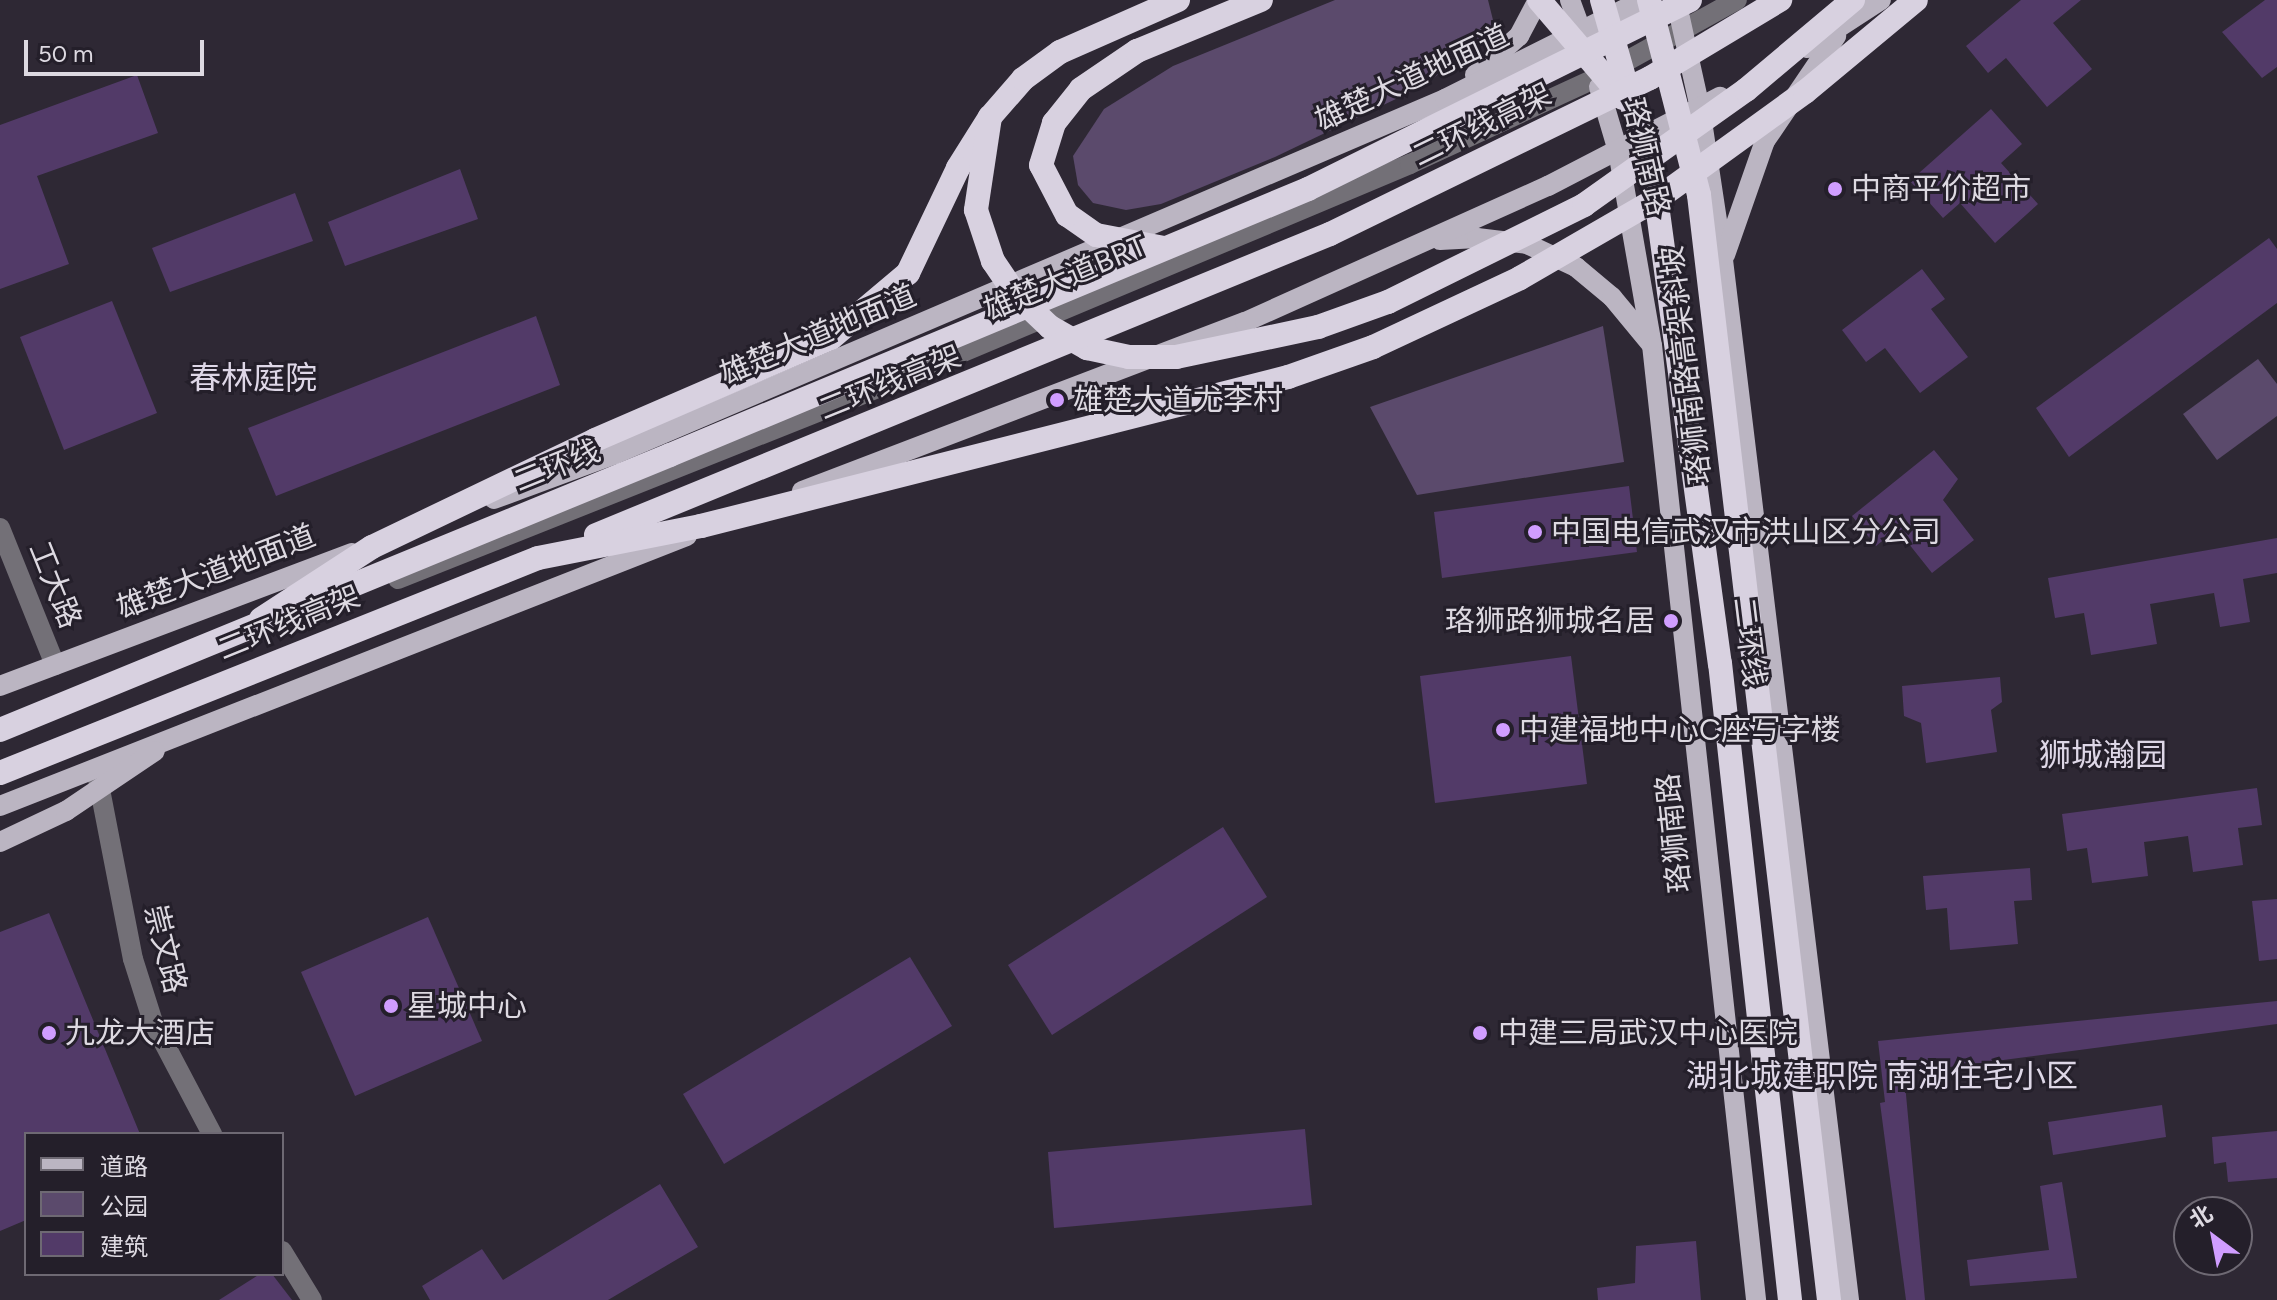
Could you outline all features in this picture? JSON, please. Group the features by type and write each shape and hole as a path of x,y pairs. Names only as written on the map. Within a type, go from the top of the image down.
{"highway":[{"path":"261,619 372,547 595,440 831,338 908,273 958,168 990,117 1023,79 1060,52 1178,0"},
{"path":"1164,248 1096,235 1067,215 1041,165 1054,123 1081,89 1137,51 1261,0"},
{"path":"1539,0 1608,75 1639,124"},
{"name":"二环线","path":"1602,0 1654,183 1720,663 1790,1300"},
{"name":"珞狮南路高架斜坡","path":"1649,0 1699,195 1829,1300"},
{"name":"二环线","path":"0,730 261,619 1164,248 1454,120 1690,0"},
{"name":"二环线高架","path":"0,773 538,558 1330,234 1650,78 1780,0"},
{"path":"990,117 976,210 993,261 1015,294 1050,327 1087,348 1129,357 1176,357 1318,327 1388,302 1556,220 1614,187 1746,90 1853,0"},
{"path":"538,558 701,526 1288,377 1373,347 1520,278 1657,199 1805,92 1916,0"}],"main road":[{"path":"1445,99 1519,36 1539,0"},
{"name":"珞狮南路","path":"1570,0 1618,151 1652,345 1756,1300"},
{"name":"雄楚大道地面道","path":"0,686 615,454 1445,99 1643,0"},
{"name":"珞狮南路","path":"1676,0 1700,108 1723,260 1849,1300"},
{"path":"0,806 1245,322 1618,151 1840,29 1881,0"},
{"path":"1723,260 1765,141 1840,29"},
{"path":"1424,242 1477,238 1527,244 1576,267 1612,297 1652,345"},
{"path":"0,842 100,791 177,735"}],"street":[{"name":"雄楚大道BRT","path":"0,737 856,397 1395,170 1596,78 1684,33 1737,0"},
{"name":"工大路","path":"0,528 55,665"},
{"name":"崇文路","path":"95,767 133,959 153,1022 211,1132"},
{"path":"284,1254 312,1300"}],"green space":[{"path":"1335,0 1488,0 1495,28 1425,85 1275,157 1161,204 1126,210 1093,203 1078,185 1073,156 1104,109 1173,66"},
{"path":"1603,326 1624,462 1417,495 1370,407"},
{"path":"2258,359 2277,384 2277,416 2217,460 2183,414"}],"building":[{"path":"2021,0 2081,0 2053,23 2092,69 2047,107 2006,58 1988,73 1966,46"},
{"path":"2265,0 2277,0 2277,67 2262,78 2222,32"},
{"path":"137,75 158,133 37,176 69,264 0,289 0,125"},
{"path":"1991,109 2022,144 2001,163 2038,204 1995,243 1960,203 1943,218 1910,181"},
{"path":"460,169 478,219 345,266 328,222"},
{"path":"295,193 313,241 170,292 152,248"},
{"path":"2269,238 2277,249 2277,303 2069,457 2036,408"},
{"path":"1922,269 1945,299 1931,309 1968,357 1920,393 1885,348 1866,362 1842,330"},
{"path":"112,301 157,413 64,450 20,337"},
{"path":"536,316 560,385 276,496 248,428"},
{"path":"1934,450 1958,479 1943,500 1974,540 1932,573 1897,529 1876,546 1852,516"},
{"name":"中国电信武汉市洪山区分公司","path":"1629,486 1637,552 1442,578 1434,512"},
{"path":"2277,538 2277,573 2243,579 2250,622 2220,627 2214,593 2150,604 2157,644 2091,655 2084,613 2055,618 2048,578"},
{"name":"中建福地中心C座写字楼","path":"1571,656 1587,784 1435,803 1420,676"},
{"path":"2000,677 2002,702 1991,710 1997,752 1926,763 1921,723 1904,716 1902,686"},
{"path":"2257,788 2262,825 2238,828 2243,865 2193,872 2188,836 2144,842 2148,876 2092,883 2087,848 2067,851 2062,814"},
{"path":"1223,827 1267,897 1052,1035 1008,965"},
{"path":"2030,868 2032,900 2014,901 2018,944 1950,950 1947,908 1926,910 1923,876"},
{"path":"2277,899 2277,959 2259,961 2252,901"},
{"name":"九龙大酒店","path":"49,913 139,1132 24,1132 24,1221 0,1231 0,932"},
{"name":"星城中心","path":"428,917 482,1041 355,1096 301,972"},
{"path":"910,957 952,1026 724,1164 683,1094"},
{"path":"2277,1001 2277,1024 1904,1073 1925,1300 1906,1300 1880,1103 1885,1102 1878,1041"},
{"path":"2162,1105 2166,1137 2053,1155 2048,1122"},
{"path":"1305,1129 1312,1205 1054,1228 1048,1152"},
{"path":"2277,1131 2277,1178 2228,1182 2226,1162 2214,1164 2212,1137"},
{"path":"2062,1182 2077,1278 1970,1286 1967,1260 2049,1250 2040,1186"},
{"path":"660,1184 698,1247 608,1300 430,1300 422,1286 482,1249 503,1280"},
{"path":"1696,1241 1701,1300 1598,1300 1597,1288 1635,1283 1636,1246"},
{"path":"257,1276 274,1276 292,1300 219,1300"}],"place":[{"name":"中商平价超市","path":"1835,189"},
{"name":"雄楚大道尤李村","path":"1057,400"},
{"name":"中国电信武汉市洪山区分公司","path":"1535,532"},
{"name":"珞狮路狮城名居","path":"1671,621"},
{"name":"中建福地中心C座写字楼","path":"1503,730"},
{"name":"星城中心","path":"391,1006"},
{"name":"九龙大酒店","path":"49,1033"},
{"name":"中建三局武汉中心医院","path":"1480,1033"}],"district":[{"name":"春林庭院","path":"253,378"},
{"name":"狮城瀚园","path":"2103,755"},
{"name":"湖北城建职院 南湖住宅小区","path":"1882,1076"}]}
